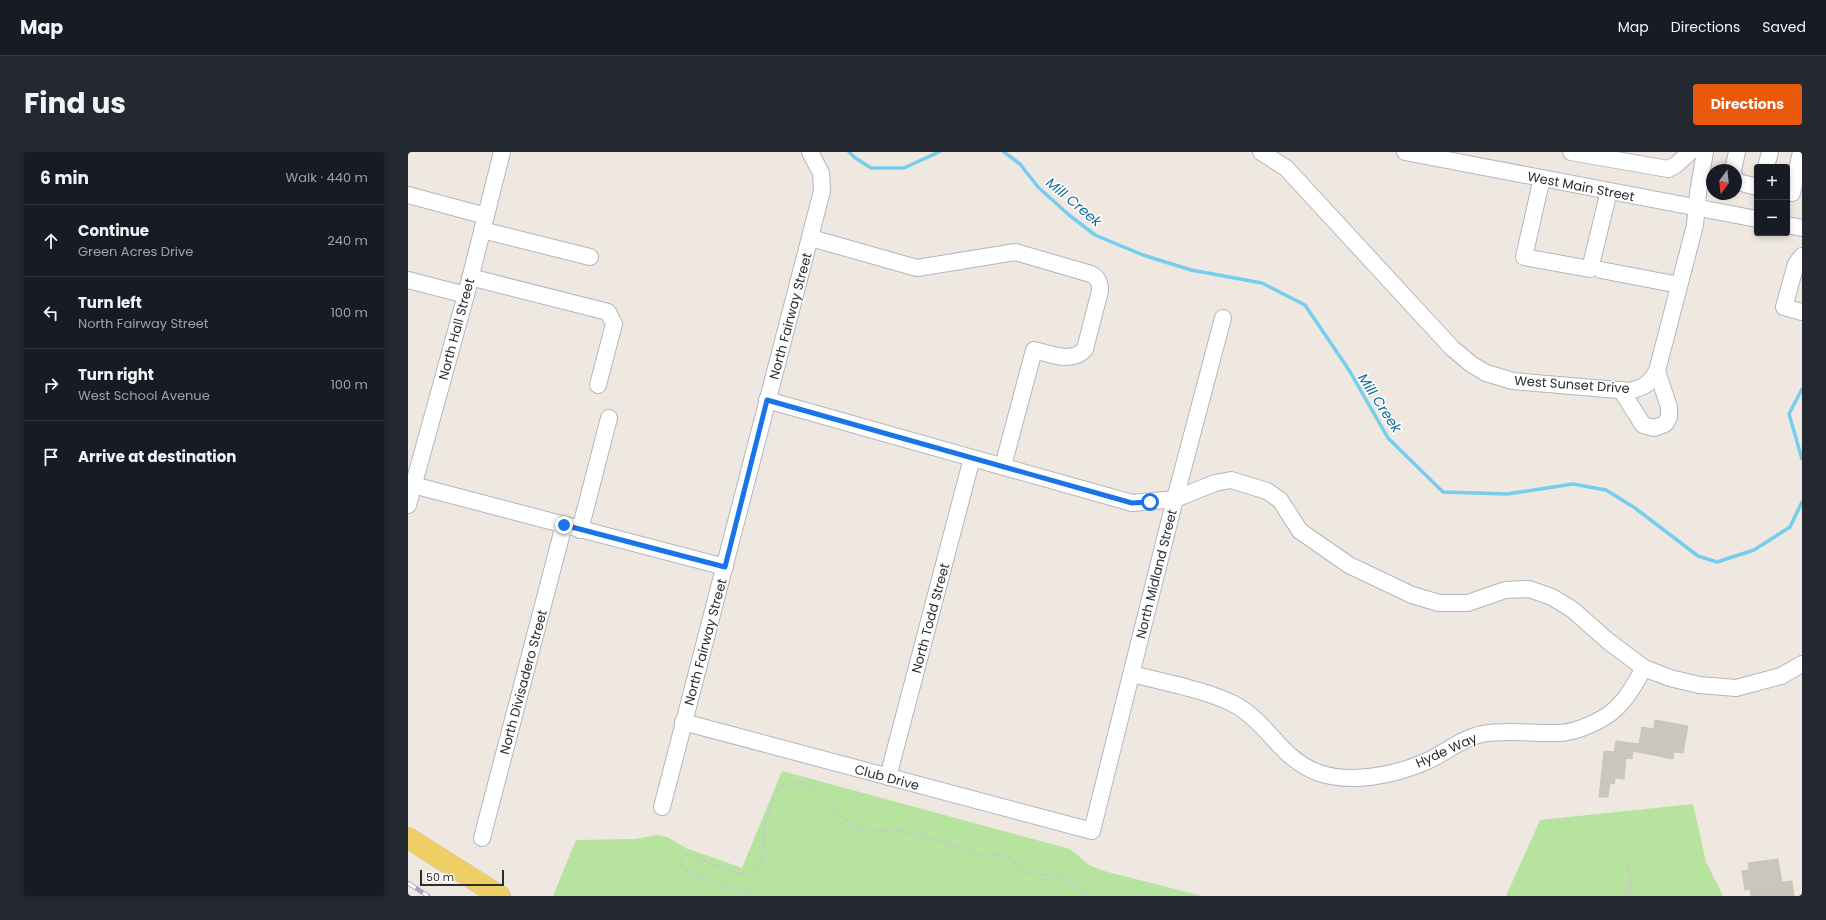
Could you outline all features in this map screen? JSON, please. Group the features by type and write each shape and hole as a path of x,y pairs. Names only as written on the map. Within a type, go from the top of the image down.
{"main road":[{"path":"408,838 493,894"}],"street":[{"name":"North Hall Street","path":"408,505 466,295 502,152"},
{"name":"North Fairway Street","path":"662,808 677,754 683,722 725,567 822,191 821,173 810,152"},
{"name":"West Sunset Drive","path":"1261,152 1286,168 1452,348 1471,364 1486,373 1514,381 1629,391 1643,387 1651,381 1657,371 1695,225 1696,208 1706,152"},
{"name":"West Main Street","path":"1405,152 1754,218"},
{"path":"1571,152 1668,170 1690,152"},
{"path":"1734,164 1737,152"},
{"path":"1767,164 1770,152"},
{"path":"1794,193 1801,152"},
{"path":"1542,178 1524,256 1590,269 1609,191"},
{"path":"1742,183 1754,186"},
{"path":"408,195 484,223 590,257"},
{"path":"1790,226 1802,228"},
{"path":"810,238 917,268 1015,252 1096,277 1100,283 1100,291 1085,349 1075,357 1067,358 1034,350 1003,466"},
{"path":"1802,256 1796,264 1784,307 1802,312"},
{"path":"1601,270 1679,285"},
{"path":"470,278 608,312 614,324 598,385"},
{"path":"408,280 466,295"},
{"name":"North Midland Street","path":"1092,831 1175,499 1224,318"},
{"path":"1621,390 1643,425 1654,428 1665,424 1669,417 1669,408 1657,371"},
{"path":"767,400 1132,503 1175,499 1201,487 1231,480 1267,491 1280,500 1300,531 1349,565 1412,595 1439,603 1468,603 1505,590 1529,589 1552,597 1572,610 1608,641 1644,668 1670,678 1699,685 1736,688 1781,676 1802,664"},
{"path":"580,530 609,418"},
{"name":"North Todd Street","path":"888,778 972,458"},
{"path":"413,485 725,567"},
{"name":"North Divisadero Street","path":"482,838 564,525"},
{"name":"Hyde Way","path":"1132,674 1215,696 1239,707 1259,723 1278,746 1301,764 1320,773 1350,778 1379,776 1425,762 1480,735 1503,731 1558,733 1580,728 1605,717 1625,701 1644,668"},
{"name":"Club Drive","path":"683,722 888,778 1092,831"}],"path":[{"path":"756,896 741,889 696,875 681,867 680,860 684,855 688,854 738,874 745,875 756,872 764,861 764,826 772,803 777,793 784,785 800,782 808,784 824,794 838,812 855,828 870,832 896,829 942,842 980,856 1008,856 1028,872 1061,877 1092,896"},
{"path":"1625,864 1631,880 1629,896"},
{"path":"1624,896 1631,880"}],"green space":[{"path":"782,771 1070,849 1089,865 1104,871 1202,896 553,896 576,840 636,839 656,835 667,837 686,848 742,868"},
{"path":"1693,804 1706,862 1723,896 1506,896 1540,820"}],"building":[{"path":"1655,720 1688,726 1683,753 1674,752 1673,759 1633,751 1632,759 1626,758 1624,779 1615,778 1614,784 1610,783 1608,797 1599,797 1604,751 1614,752 1616,741 1639,744 1642,727 1654,729"},
{"path":"1778,859 1782,882 1792,881 1794,896 1751,896 1750,889 1745,890 1742,871 1749,870 1748,863"}],"waterway":[{"name":"Mill Creek","path":"849,152 871,168 904,168 939,152"},
{"name":"Mill Creek","path":"1004,152 1020,164 1038,187 1069,215 1095,235 1143,255 1191,270 1262,283 1305,305 1349,370 1388,438 1443,492 1507,494 1573,484 1606,490 1635,508 1698,556 1717,562 1754,550 1790,527 1802,502"},
{"name":"Mill Creek","path":"1802,389 1789,414 1802,459"}],"railway":[{"path":"408,883 428,896"}],"route":[{"path":"564,525 725,567 767,400 1132,503 1150,502"}]}
